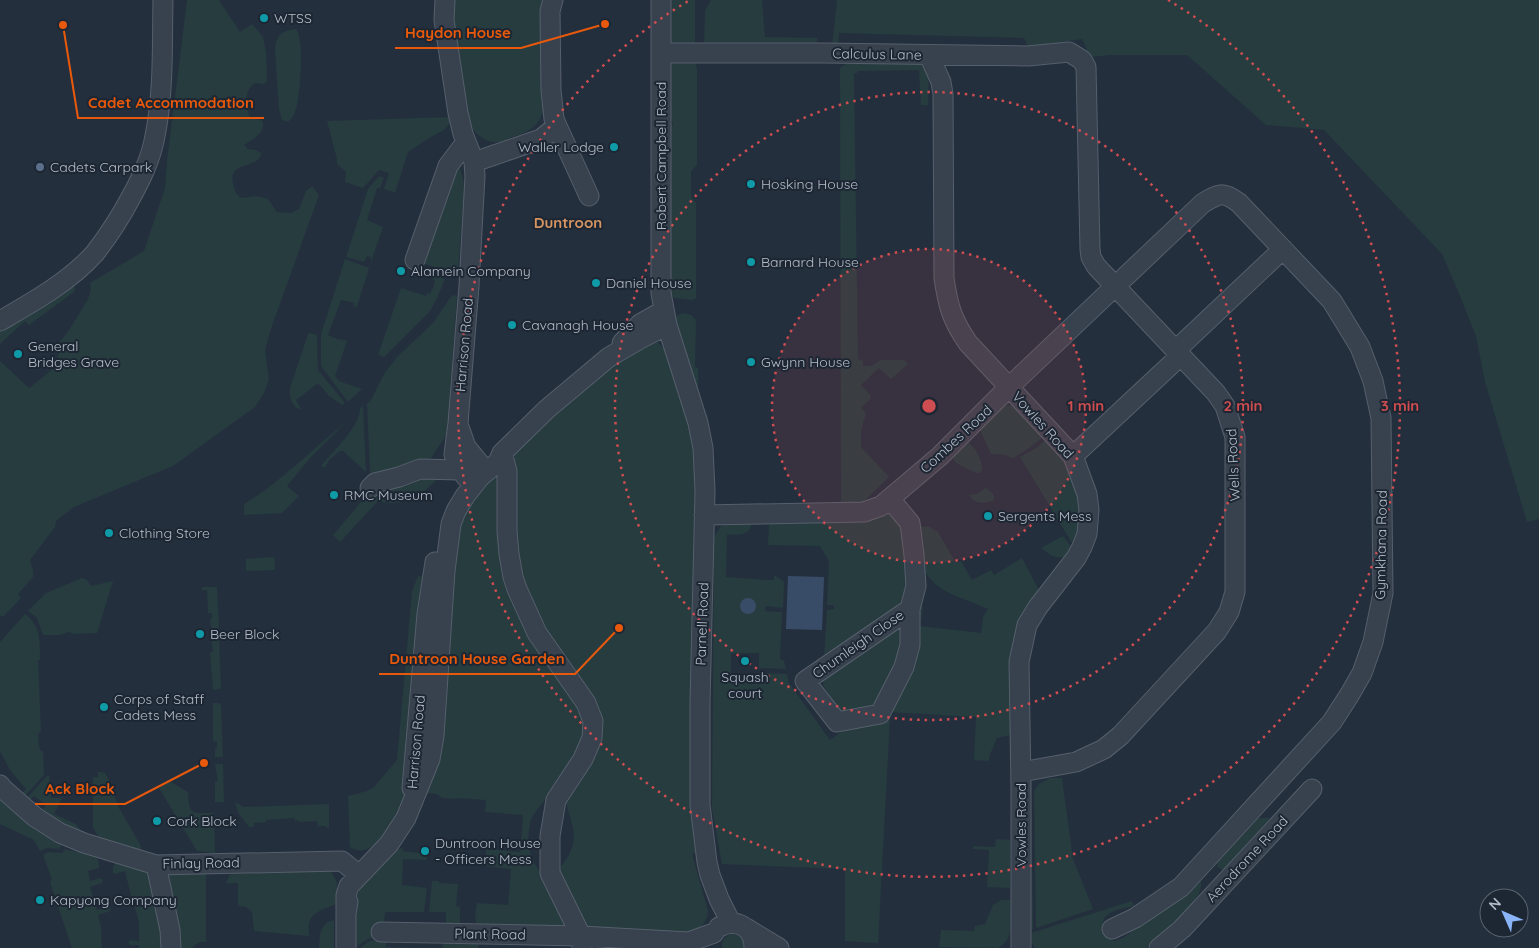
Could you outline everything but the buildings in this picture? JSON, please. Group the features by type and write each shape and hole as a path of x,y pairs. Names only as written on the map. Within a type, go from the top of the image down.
{"street":[{"path":"0,321 42,297 94,253 121,217 144,174 155,137 161,94 163,0"},
{"name":"Harrison Road","path":"346,948 346,895 349,886 389,844 403,824 410,807 427,614 442,516 444,506 451,493 472,472 458,423 476,184 474,162 458,113 444,20 444,0"},
{"path":"553,0 550,11 551,90 554,119 588,196"},
{"name":"Robert Campbell Road","path":"661,0 661,261 665,318"},
{"name":"Calculus Lane","path":"662,53 1028,56 1069,52 1082,60 1086,67"},
{"name":"Vowles Road","path":"929,55 942,82 944,262 948,303 959,330 968,343 1073,456 1088,494 1087,534 1076,558 1038,607 1027,625 1019,662 1021,948"},
{"name":"Wells Road","path":"1021,772 1076,762 1104,749 1120,736 1217,631 1229,612 1235,592 1235,437 1225,406 1216,393 1096,266 1091,257 1086,67"},
{"path":"474,162 541,139 556,126"},
{"path":"415,260 448,166 466,142"},
{"name":"Combes Road","path":"704,514 864,512 881,506 940,456 1203,203 1216,196 1228,195"},
{"name":"Gymkhana Road","path":"1112,929 1135,918 1178,890 1332,722 1362,673 1373,642 1383,593 1381,418 1373,381 1360,348 1332,301 1239,203 1228,195"},
{"path":"1073,456 1177,359 1176,350 1283,249"},
{"path":"443,485 472,472 496,465 502,453 547,409 609,357 640,339 665,318"},
{"name":"Parnell Road","path":"665,318 701,436 704,467 700,805 707,862 719,899 738,925 753,938 754,948"},
{"path":"502,453 507,471 509,554 517,589 538,633 586,703 593,721 592,738 583,759 556,800 550,836 550,873 581,942"},
{"path":"370,488 375,483 420,469 472,472"},
{"name":"Chumleigh Close","path":"890,499 910,523 916,586 910,609 910,645 904,667 880,714 837,722 805,681 910,609"},
{"name":"Finlay Road","path":"0,785 3,790 35,817 60,833 84,843 156,865 342,861 359,875"},
{"name":"Aerodrome Road","path":"1159,948 1182,928 1312,789"},
{"path":"1203,864 1210,873 1210,898"},
{"path":"156,865 170,930 171,948"},
{"path":"738,925 779,948"},
{"name":"Plant Road","path":"381,932 581,942 693,945 712,941 719,928 738,925"},
{"name":"Aerodrome Road","path":"1175,948 1182,928"}],"green space":[{"path":"187,0 219,0 240,32 252,24 263,37 266,52 267,81 264,84 255,83 251,86 247,94 246,103 250,117 263,121 263,125 261,132 244,145 248,149 256,150 262,154 257,160 239,168 233,173 232,178 236,193 241,198 256,196 268,199 277,212 291,213 299,209 306,191 312,186 319,195 265,350 269,379 264,393 255,407 173,466 74,507 56,521 55,527 30,560 33,577 18,594 21,598 3,617 0,615 0,361 29,388 58,365 59,343 87,301 91,290 90,283 144,251 165,188"},
{"path":"450,0 547,0 545,106 537,123 530,130 503,141 493,142 481,137 468,124"},
{"path":"668,0 695,0 695,47 672,45 669,41"},
{"path":"711,0 762,0 765,37 818,38 815,46 704,46 705,11"},
{"path":"837,0 1539,0 1539,519 1527,522 1485,382 1476,336 1442,254 1324,130 1266,125 1187,55 1110,55 1090,57 1082,39 1028,47 1024,38 839,33 838,46 832,46"},
{"path":"296,29 299,35 301,56 300,83 295,112 288,122 282,120 279,109 275,49 277,40 283,32"},
{"path":"676,61 692,61 697,69 697,165 691,171 691,197 696,203 696,298 693,300 670,296 668,149 671,149 671,126 673,125 672,119 667,118 668,66"},
{"path":"849,62 917,62 922,66 927,75 928,105 921,105 919,70 858,71 854,74 858,359 863,361 863,366 872,366 880,360 904,360 908,364 891,379 879,368 861,385 871,396 861,408 866,413 861,431 861,447 889,477 862,503 852,505 780,506 780,504 841,502 840,68"},
{"path":"451,117 451,122 444,130 408,152 395,193 384,189 389,173 379,170 363,188 345,182 346,172 337,164 327,121"},
{"path":"455,168 460,169 464,189 458,272 447,271 420,262"},
{"path":"379,176 384,178 380,188 377,188 367,220 383,227 371,262 371,257 367,256 364,262 346,257 368,189"},
{"path":"345,259 369,268 357,307 353,306 354,303 341,300 328,335 347,341 335,376 339,381 362,389 348,402 321,366 321,334"},
{"path":"433,275 445,279 430,311 384,357 378,355 401,288 426,296 427,293 430,294 434,285"},
{"path":"68,284 74,285 74,292 29,325 25,321 0,344 0,327"},
{"path":"452,295 457,296 447,434 431,458 430,465 374,476 370,472 367,404 371,400 384,374 397,357 433,323"},
{"path":"682,313 691,315 696,320 695,367 698,368 698,388 696,388 674,318"},
{"path":"308,334 317,335 318,370 345,403 342,405 317,384 296,400 300,410 291,401 290,388"},
{"path":"647,341 657,342 666,350 691,425 697,461 693,574 695,574 693,827 697,853 692,854 708,911 702,926 686,933 579,926 557,875 570,854 574,837 565,798 598,738 523,595 513,536 511,486 513,455 516,449 602,371"},
{"path":"1005,405 1014,406 1046,435 1013,458 1005,455 991,454 980,430 980,427 998,407"},
{"path":"363,406 366,472 343,451 340,451 329,460 325,468 321,466 351,431 356,423 360,408"},
{"path":"346,422 311,457 287,486 299,496 282,513 244,515 244,504 284,476"},
{"path":"1048,437 1061,451 1076,478 1082,522 1075,548 1020,457 1038,447"},
{"path":"967,442 976,450 980,458 982,470 979,473 963,467 953,459 952,454"},
{"path":"501,473 504,547 585,713 587,739 555,788 531,819 529,830 528,843 532,859 551,891 567,928 479,924 476,922 477,903 508,905 511,869 485,866 486,849 520,852 523,815 485,812 486,800 442,798 437,794 429,793 423,798 454,545 469,501 495,475"},
{"path":"413,474 440,476 420,494 405,501 387,503 378,501 340,542 333,535 367,495"},
{"path":"986,488 994,496 994,500 985,503 979,502 969,495 976,494"},
{"path":"889,509 904,525 910,598 824,657 827,610 834,609 834,605 827,605 829,561 820,546 768,545 769,522 845,523 866,519"},
{"path":"726,523 752,523 749,531 746,533 727,535 726,577 774,580 774,575 784,582 783,608 766,606 765,611 782,612 780,659 784,661 786,669 759,668 759,653 731,653 731,678 759,679 759,673 787,674 789,683 830,740 854,723 865,720 890,719 878,943 845,941 845,869 722,864 712,809 714,538 720,527"},
{"path":"916,525 928,526 938,532 956,563 961,561 972,580 991,570 994,575 1022,558 1039,590 1011,735 997,738 989,761 974,760 976,717 889,712 920,604 923,607 920,626 981,633 983,617 988,609 947,592 931,579 924,570 920,559"},
{"path":"1063,536 1074,550 1070,554 1058,557 1041,548"},
{"path":"274,557 275,570 246,571 246,559"},
{"path":"418,576 428,577 407,788 399,808 386,831 369,848 360,850 350,847 348,796 373,788 397,760 412,591"},
{"path":"82,578 87,580 91,586 113,581 97,633 74,634 69,632 59,635 43,635 37,618 28,611 46,593"},
{"path":"202,587 217,587 219,628 211,628 210,619 212,619 212,613 208,613 207,590 202,590"},
{"path":"25,614 37,629 39,640 41,732 38,733 39,747 43,751 44,775 22,799 19,797 26,789 10,770 0,751 0,642"},
{"path":"893,625 904,626 906,634 879,710 840,712 823,685 824,678"},
{"path":"219,635 221,687 220,689 213,690 210,652 213,652 211,636"},
{"path":"213,703 221,705 223,757 215,757 217,742 213,741"},
{"path":"215,764 223,764 224,802 215,802 215,781 218,781"},
{"path":"98,772 105,773 109,780 119,808 141,846 140,850 99,838 93,827 93,777 98,777"},
{"path":"49,776 51,798 62,798 54,814 76,824 80,829 79,832 39,813 46,805 34,796 26,803 24,801"},
{"path":"1050,778 1062,778 1073,859 1093,909 1036,928 1034,791 1039,784"},
{"path":"169,781 188,792 189,805 193,811 196,813 214,813 215,853 197,851 159,788"},
{"path":"1030,791 1033,929 1030,930"},
{"path":"0,800 30,824 62,844 60,849 46,848 40,851 34,840 0,824"},
{"path":"235,802 244,807 329,804 329,828 318,826 317,821 299,822 298,820 295,821 294,818 266,820 266,822 254,823 254,827 249,827 239,814"},
{"path":"1256,817 1272,819 1224,872 1217,866 1221,851"},
{"path":"996,839 1010,840 1010,888 987,887 989,850 973,849 973,846 995,847"},
{"path":"396,846 398,849 403,848 403,851 427,854 426,860 403,859 402,885 427,888 424,912 385,912 384,923 381,923 380,937 368,939 354,948 354,916 358,892 369,876"},
{"path":"64,849 78,852 80,849 94,855 98,860 99,868 88,871 90,881 100,878 103,880 102,883 90,887 97,910 111,908 110,911 98,915 101,926 102,948 72,948 43,855 49,852 63,853"},
{"path":"118,862 144,870 147,873 159,910 163,948 139,948 139,945 130,945 128,943 130,940 139,941 139,923 134,904 124,907 122,904 132,899 125,871 115,874 113,872 115,864"},
{"path":"206,869 206,942 200,942 191,948 178,948 167,876 170,872"},
{"path":"330,870 338,887 337,901 335,905 323,909 313,916 309,923 309,936 254,931 252,912 246,907 238,906 238,883 226,883 231,872"},
{"path":"1200,880 1201,887 1198,896 1191,906 1182,917 1146,948 1035,948 1030,940 1029,934 1031,933 1132,901 1134,906 1108,914 1103,922 1108,936 1114,941 1119,940 1130,933 1142,921"},
{"path":"432,881 458,884 456,906 460,907 460,927 446,927 446,912 429,912"},
{"path":"1001,900 1010,900 1011,914 1010,933 1004,944 998,948 939,947 941,930 974,931 975,926 985,924 993,905"},
{"path":"334,920 334,948 319,948 323,927"},
{"path":"734,934 742,939 744,948 722,948 722,942 725,938"},
{"path":"386,940 386,947 417,948 360,948 369,941"},
{"path":"443,942 479,943 478,948 442,948"}],"water":[{"path":"788,576 824,577 822,630 786,629"},
{"path":"745,598 751,598 756,603 754,612 745,614 740,609 740,603"}],"place":[{"name":"WTSS","path":"264,18"},
{"name":"Haydon House","path":"605,24"},
{"name":"Cadet Accommodation","path":"63,25"},
{"name":"Waller Lodge","path":"614,147"},
{"name":"Cadets Carpark","path":"40,167"},
{"name":"Hosking House","path":"751,184"},
{"name":"Barnard House","path":"751,262"},
{"name":"Alamein Company","path":"401,271"},
{"name":"Daniel House","path":"596,283"},
{"name":"Cavanagh House","path":"512,325"},
{"name":"General Bridges Grave","path":"18,354"},
{"name":"Gwynn House","path":"751,362"},
{"name":"RMC Museum","path":"334,495"},
{"name":"Sergents Mess","path":"988,516"},
{"name":"Clothing Store","path":"109,533"},
{"name":"Duntroon House Garden","path":"619,628"},
{"name":"Beer Block","path":"200,634"},
{"name":"Squash court","path":"745,661"},
{"name":"Corps of Staff Cadets Mess","path":"104,707"},
{"name":"Ack Block","path":"204,763"},
{"name":"Cork Block","path":"157,821"},
{"name":"Duntroon House - Officers Mess","path":"425,851"},
{"name":"Kapyong Company","path":"40,900"}],"district":[{"name":"Duntroon","path":"568,222"}]}
